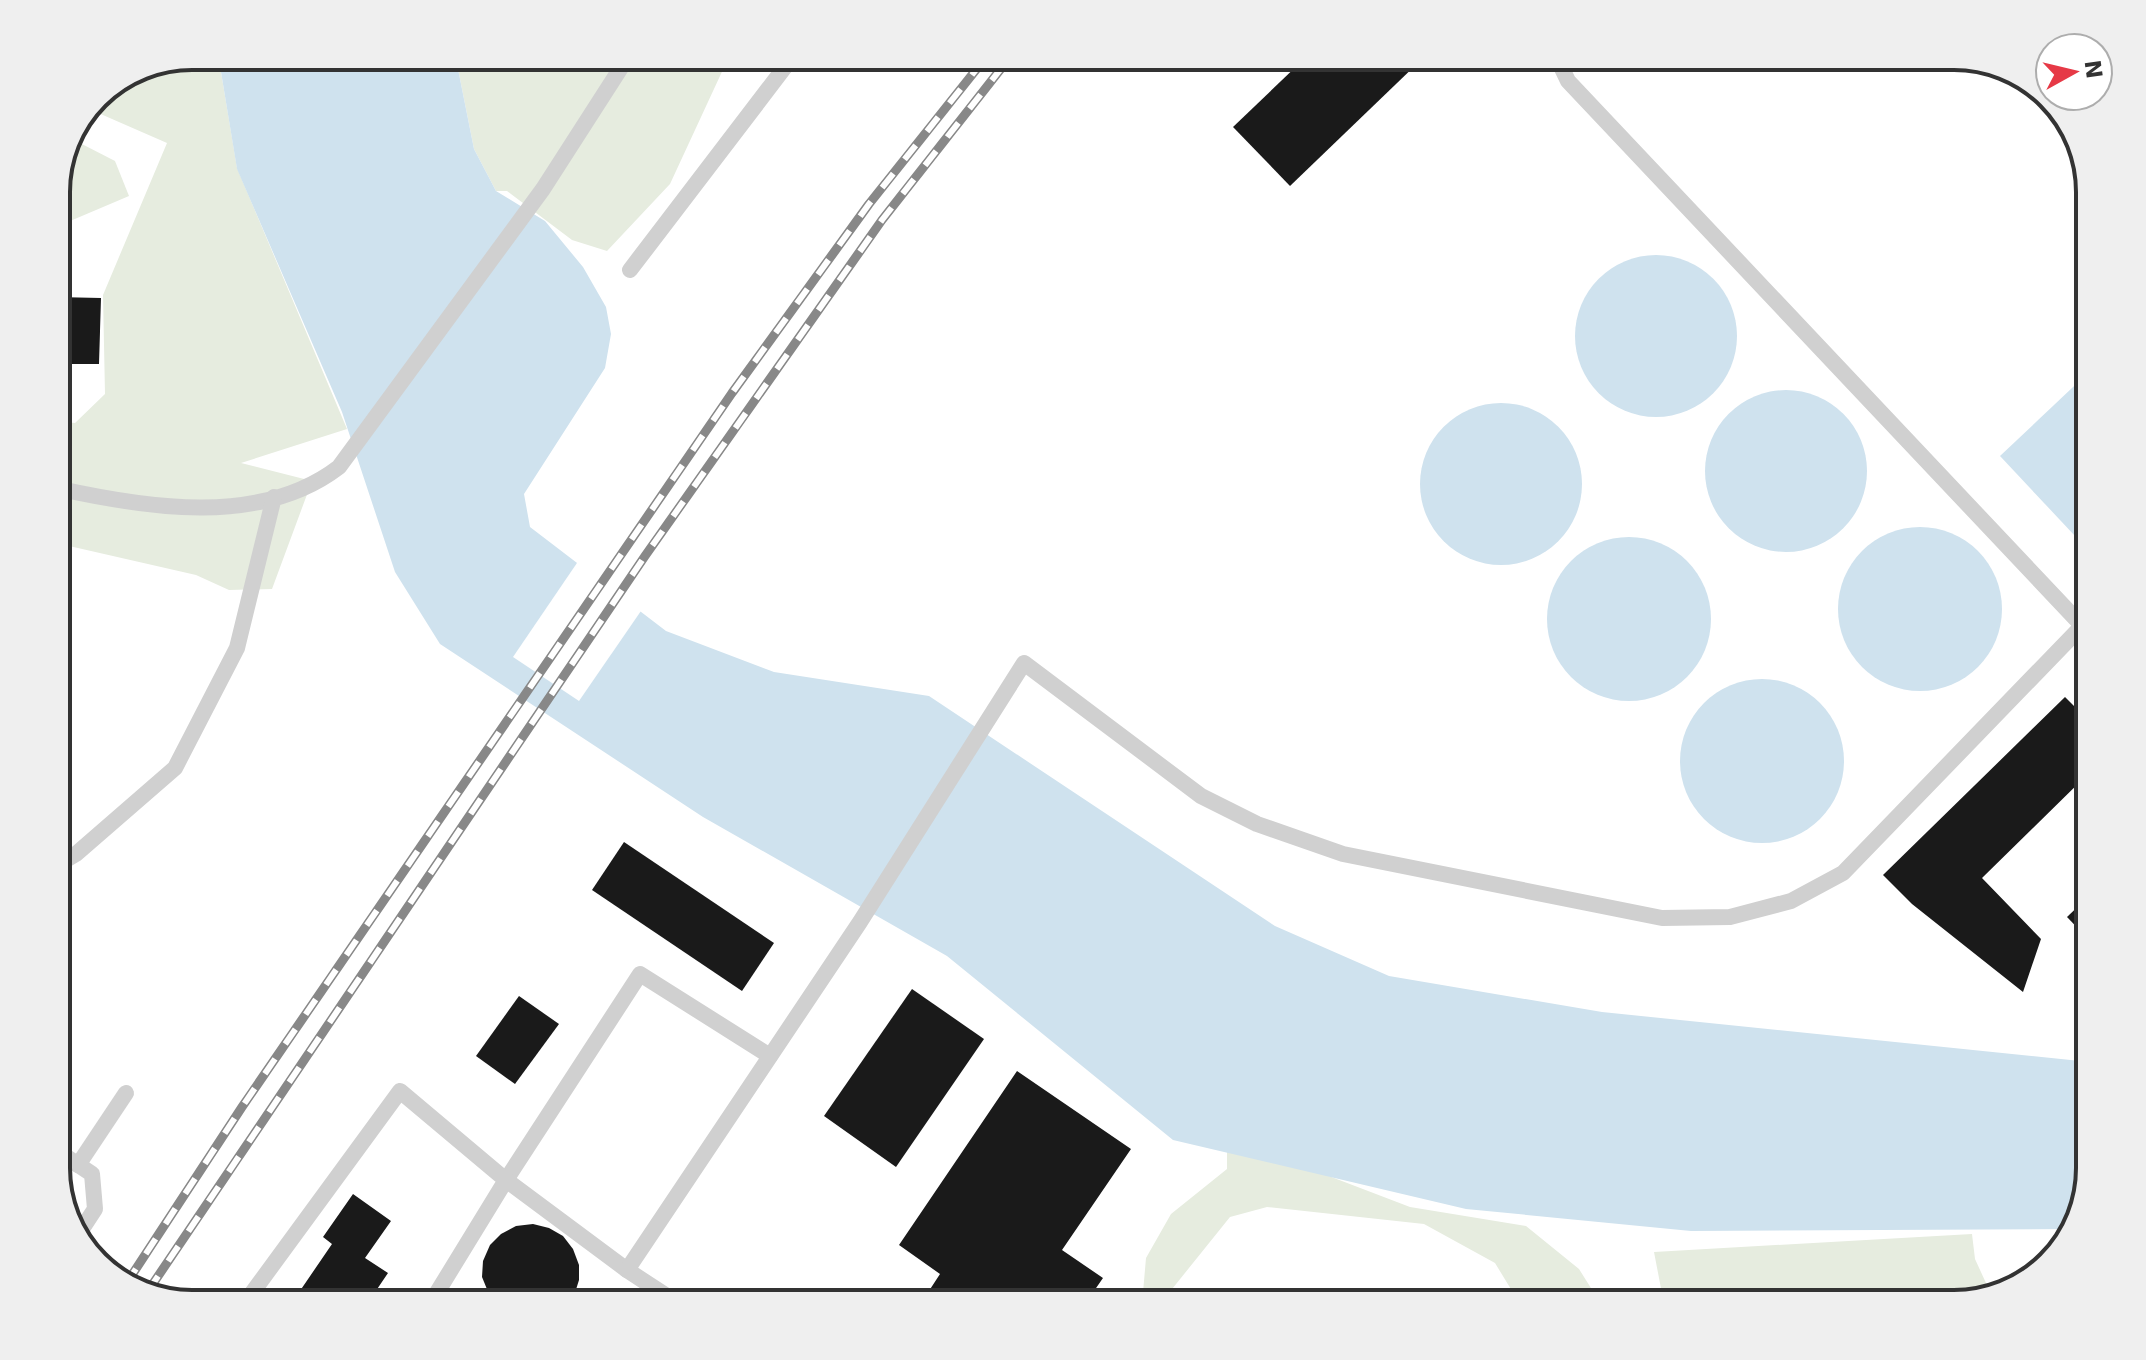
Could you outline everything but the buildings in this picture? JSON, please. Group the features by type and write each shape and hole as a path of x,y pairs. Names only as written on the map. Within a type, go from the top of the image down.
{"lane":[{"path":"70,490 189,510 295,493 339,467 543,189 620,70"},
{"path":"630,270 783,70"},
{"path":"1563,70 1568,81 2076,619"},
{"path":"70,858 175,768 237,648 274,497"},
{"path":"627,1270 860,922 1024,663 1201,796 1257,824 1343,854 1662,918 1730,917 1791,901 1843,873 2076,640"},
{"path":"439,1290 640,974 770,1056"},
{"path":"254,1290 400,1091 506,1180 658,1290"},
{"path":"78,1165 126,1093"},
{"path":"70,1160 92,1174 95,1209 84,1225"}],"shaded area":[{"path":"221,70 237,168 347,429 241,463 312,481 272,589 229,590 196,575 70,546 70,422 75,423 105,394 103,295 167,143 99,113 131,86 153,76 176,71"},
{"path":"458,70 723,70 670,184 607,251 572,240 507,191 496,191 474,149"},
{"path":"81,143 115,161 129,196 70,221 70,184"},
{"path":"1227,1145 1300,1165 1410,1207 1526,1226 1579,1269 1592,1290 1511,1290 1495,1263 1424,1224 1267,1207 1230,1217 1171,1290 1143,1290 1146,1258 1171,1214 1227,1169"},
{"path":"1972,1234 1975,1259 1987,1286 1954,1290 1661,1290 1654,1252"}],"water":[{"path":"221,70 458,70 474,149 496,191 545,221 583,267 606,307 611,334 605,368 524,494 530,527 666,631 774,672 929,696 1275,926 1389,976 1602,1012 2076,1061 2075,1184 2070,1207 2059,1229 1691,1231 1466,1209 1173,1140 947,956 703,817 440,644 395,572 342,412 237,169"},
{"path":"1656,255 1687,261 1714,278 1731,305 1737,336 1731,367 1714,394 1687,411 1656,417 1625,411 1598,394 1581,367 1575,336 1581,305 1598,278 1625,261"},
{"path":"2076,384 2076,537 2000,456"},
{"path":"1786,390 1817,396 1844,413 1861,440 1867,471 1861,502 1844,529 1817,546 1786,552 1755,546 1728,529 1711,502 1705,471 1711,440 1728,413 1755,396"},
{"path":"1501,403 1532,409 1559,426 1576,453 1582,484 1576,515 1559,542 1532,559 1501,565 1470,559 1443,542 1426,515 1420,484 1426,453 1443,426 1470,409"},
{"path":"1920,527 1951,534 1978,551 1995,578 2002,609 1995,640 1978,667 1951,684 1920,691 1889,684 1862,667 1845,640 1838,609 1845,578 1862,551 1889,534"},
{"path":"1629,537 1660,544 1687,561 1704,588 1711,619 1704,650 1687,677 1660,694 1629,701 1598,694 1571,677 1554,650 1547,619 1554,588 1571,561 1598,544"},
{"path":"1762,679 1793,686 1820,703 1837,730 1844,761 1837,792 1820,819 1793,836 1762,843 1731,836 1704,819 1687,792 1680,761 1687,730 1704,703 1731,686"}],"pier":[{"path":"579,560 643,608 579,701 513,657"}],"railway":[{"path":"133,1274 242,1107 732,393 869,204 976,70"},
{"path":"153,1283 645,556 882,220 1000,70"}]}
